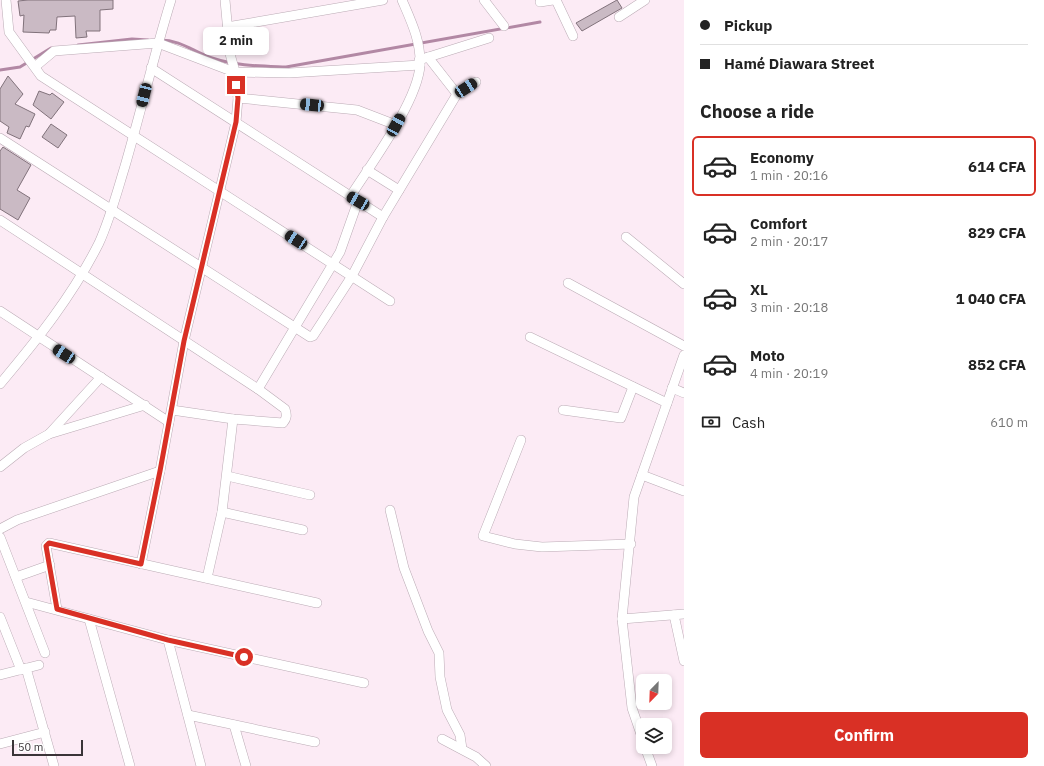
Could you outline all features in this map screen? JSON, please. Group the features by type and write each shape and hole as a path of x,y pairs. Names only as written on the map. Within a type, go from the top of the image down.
{"street":[{"path":"6,0 5,32 32,62 41,76 390,301"},
{"path":"0,384 40,338 83,275 99,242 112,210 171,0"},
{"path":"141,564 172,410 184,341 236,122 238,98 230,54 225,0"},
{"path":"227,27 383,0"},
{"path":"258,389 340,252 354,199 367,170 410,100 422,61 417,37 402,0"},
{"path":"484,0 504,26"},
{"path":"619,17 645,0"},
{"path":"549,1 574,36"},
{"path":"32,62 54,51 159,39 234,70 289,73 422,61 489,38"},
{"path":"422,61 457,94"},
{"path":"151,68 383,217"},
{"path":"0,138 307,336 313,336 352,276 383,217 457,94 476,82"},
{"path":"238,98 357,110 396,125"},
{"path":"367,170 399,190"},
{"path":"0,220 258,389 285,409 286,419 282,423 233,419 172,410"},
{"path":"626,237 684,284"},
{"path":"568,283 684,346"},
{"path":"0,311 169,422"},
{"path":"530,337 667,403"},
{"path":"636,720 632,708 622,619 631,544 634,497 684,355"},
{"path":"49,434 101,377"},
{"path":"563,410 621,418 633,387"},
{"path":"672,388 684,393"},
{"path":"0,466 24,448 49,434 145,405"},
{"path":"207,578 222,512 233,419"},
{"path":"521,440 484,536 515,544 542,547 631,544"},
{"path":"0,529 17,520 160,471"},
{"path":"642,475 684,491"},
{"path":"227,476 310,495"},
{"path":"390,510 404,568 438,653 440,677 447,710 460,735 462,749"},
{"path":"222,512 303,530"},
{"path":"0,537 45,653"},
{"path":"57,609 46,546 49,543 317,603"},
{"path":"16,577 50,565"},
{"path":"26,602 57,609 88,619 168,640 364,683"},
{"path":"622,619 684,614"},
{"path":"674,615 684,661"},
{"path":"0,617 24,669 45,732 54,766"},
{"path":"88,619 130,766"},
{"path":"168,640 201,766"},
{"path":"0,675 39,665"},
{"path":"188,715 315,742"},
{"path":"234,725 246,766"},
{"path":"0,744 45,732"},
{"path":"442,739 476,757 486,766"},
{"path":"648,754 652,766"}],"building":[{"path":"113,0 113,9 100,10 100,31 86,31 87,37 76,38 75,16 57,17 56,30 50,30 49,33 23,32 24,15 20,16 18,1"},
{"path":"617,0 622,8 582,31 576,23"},
{"path":"8,76 23,94 15,104 35,114 29,127 26,126 20,139 7,133 9,127 0,121 0,89"},
{"path":"39,91 50,95 52,93 64,102 51,119 33,105"},
{"path":"51,124 67,135 58,148 42,137"},
{"path":"3,147 31,165 17,190 30,198 18,220 0,209 0,151"}],"waterway":[{"path":"160,40 175,42 205,56 230,63 286,67 540,22"},
{"path":"78,45 132,39 148,40"},
{"path":"0,70 20,67 51,48"}],"route":[{"path":"236,85 238,98 236,122 184,341 141,564 49,543 46,546 57,609 88,619 168,640 244,657"}]}
